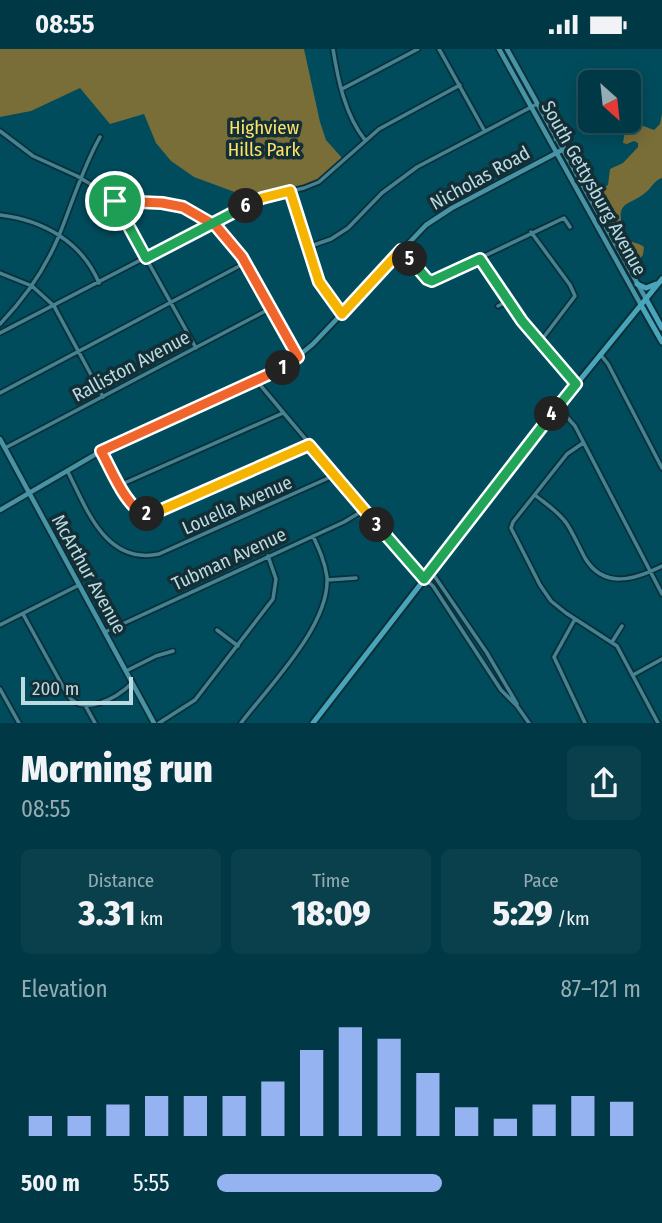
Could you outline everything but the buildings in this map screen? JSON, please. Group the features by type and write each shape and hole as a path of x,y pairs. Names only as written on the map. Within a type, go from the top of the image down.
{"main road":[{"path":"637,284 646,288 660,281"},
{"path":"313,723 576,384 660,281"},
{"name":"South Gettysburg Avenue","path":"643,302 662,342"},
{"name":"South Gettysburg Avenue","path":"643,302 662,328"},
{"path":"628,319 642,314 648,317"}],"street":[{"path":"333,49 351,118 365,140"},
{"path":"342,89 418,49"},
{"path":"439,49 484,130"},
{"name":"South Gettysburg Avenue","path":"499,49 637,284 643,302"},
{"name":"South Gettysburg Avenue","path":"507,49 556,139 563,142 564,147 559,151"},
{"path":"0,333 258,199 308,187 326,178 365,140 398,117 460,85"},
{"path":"308,247 331,239 348,228 382,193 416,167 537,104"},
{"path":"0,131 33,156 108,193 115,201 196,348"},
{"path":"0,324 32,286 59,235 100,137"},
{"name":"South Gettysburg Avenue","path":"559,151 643,302"},
{"name":"Nicholas Road","path":"0,510 101,451 279,370 298,357 342,314 426,225 442,213 559,151"},
{"path":"290,191 321,286 342,314"},
{"path":"115,201 162,203 183,207 212,224 229,240 245,263 298,357"},
{"path":"0,215 31,222 59,235 83,255 99,282"},
{"path":"401,250 431,281 564,218 570,226"},
{"path":"531,232 575,294 575,298 540,342"},
{"path":"480,259 508,301 576,384"},
{"path":"0,393 245,263"},
{"path":"0,273 32,286 54,306 103,397"},
{"path":"498,306 508,301"},
{"name":"Ralliston Avenue","path":"5,448 271,308"},
{"path":"600,354 608,364 662,468"},
{"path":"256,380 424,579 433,586 501,690 517,706"},
{"path":"558,407 572,421 662,594"},
{"path":"120,485 283,413"},
{"name":"McArthur Avenue","path":"0,439 132,683 157,723"},
{"path":"583,443 567,454 511,527 547,595 575,619 612,642 621,651 658,723"},
{"path":"101,451 134,508 143,514 153,513 309,445"},
{"name":"Louella Avenue","path":"68,472 105,538 122,551 142,556 159,554 335,475"},
{"path":"535,495 563,519 586,559 598,573 610,579 625,580 662,566"},
{"name":"Tubman Avenue","path":"105,632 365,510"},
{"path":"241,723 317,622 325,602 327,580 323,560 313,536"},
{"path":"157,723 195,700 275,596 276,575 268,556"},
{"path":"431,571 487,653 528,722"},
{"path":"327,580 356,578"},
{"path":"1,623 79,585"},
{"path":"23,614 70,699 78,705 111,698 132,683"},
{"path":"575,619 554,657 585,723"},
{"path":"612,642 622,626"},
{"path":"217,629 238,646"},
{"path":"126,671 149,658 173,651"},
{"path":"633,675 662,659"},
{"path":"0,689 19,723"},
{"path":"85,705 94,723"}],"green space":[{"name":"Highview Hills Park","path":"0,49 304,49 326,140 342,158 328,173 313,183 251,198 194,177 171,161 156,143 144,114 110,124 80,88 31,111 0,117"},
{"path":"662,114 662,178 640,197 626,204 621,212 626,237 644,247 643,255 629,269 588,197 608,185 610,169 623,163 638,147 638,143 634,141 623,143 625,133 641,133 641,125 654,130 660,124"}],"route":[{"path":"115,201 146,258 212,224 258,199 290,191 319,282 342,314 401,250 429,281 435,281 480,259 522,321 576,384 424,579 309,445 153,513 141,513 129,502 101,451 273,373 298,357 242,257 216,226 212,224 208,220 195,212 183,207 162,203 115,201"}]}
